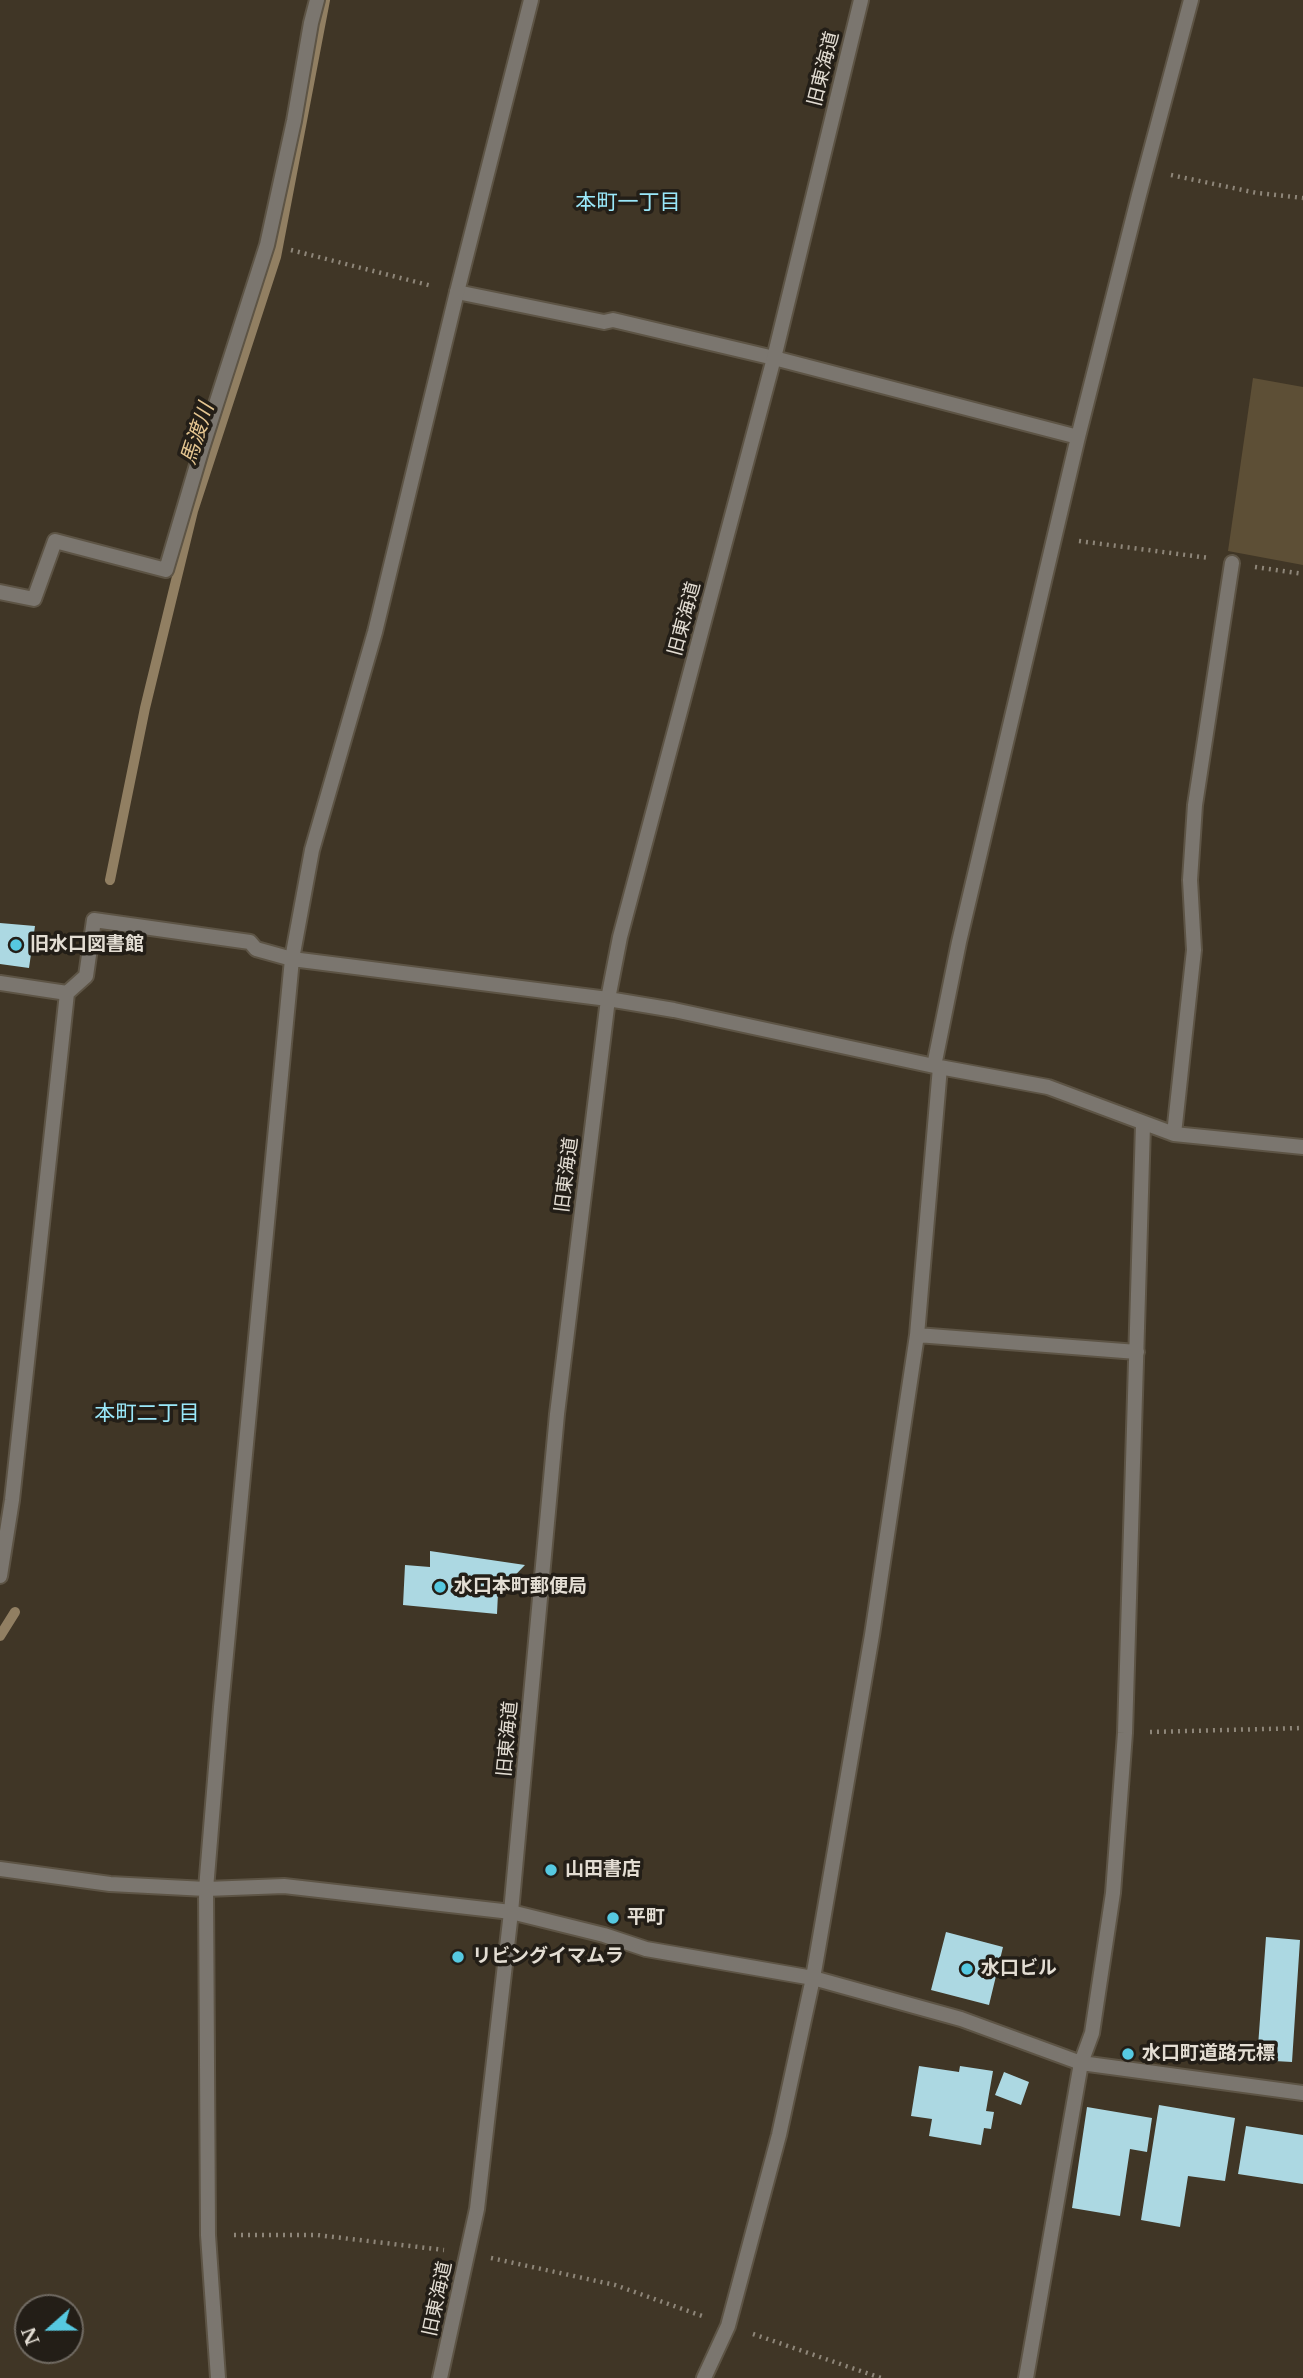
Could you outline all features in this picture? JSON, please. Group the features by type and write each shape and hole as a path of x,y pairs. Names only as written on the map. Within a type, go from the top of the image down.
{"street":[{"path":"0,592 34,598 55,541 166,570 267,245 317,0"},
{"path":"218,2378 208,2235 206,1889 220,1707 292,959 312,850 375,632 531,0"},
{"name":"旧東海道","path":"440,2378 477,2209 512,1912 557,1414 608,999 620,937 774,358 862,0"},
{"path":"704,2378 728,2326 779,2135 813,1978 872,1635 917,1335 937,1066 959,942 1078,436 1191,0"},
{"path":"457,292 604,322 613,320 1078,436"},
{"path":"1174,1134 1194,950 1191,880 1195,805 1232,563"},
{"path":"0,1576 12,1500 67,993 86,976 94,920 250,942 256,949 292,959 608,999 674,1010 1048,1087 1143,1125 1174,1134 1303,1147"},
{"path":"0,983 67,993"},
{"path":"1026,2378 1080,2063 1092,2033 1113,1894 1125,1733 1143,1125"},
{"path":"917,1335 1136,1352"},
{"path":"0,1869 110,1884 206,1889 284,1886 512,1912 604,1935 646,1949 813,1978 961,2019 1080,2063 1303,2093"}],"path":[{"path":"1146,170 1257,193 1303,198"},
{"path":"288,249 457,292"},
{"path":"1055,538 1216,559 1303,574"},
{"path":"1125,1733 1303,1728"},
{"path":"208,2235 317,2235 467,2252 615,2286 881,2378"}],"shaded area":[{"path":"1253,378 1303,387 1303,565 1228,551"}],"building":[{"name":"旧水口図書館","path":"0,923 35,926 29,968 0,964"},
{"path":"430,1551 525,1565 498,1593 497,1614 403,1605 405,1565 430,1567"},
{"name":"水口ビル","path":"946,1932 1003,1947 989,2005 931,1990"},
{"path":"1266,1937 1300,1940 1292,2062 1257,2060"},
{"path":"919,2066 959,2072 960,2066 993,2071 986,2111 994,2112 991,2129 984,2128 981,2145 929,2136 932,2119 911,2116"},
{"path":"1004,2072 1029,2082 1021,2105 995,2095"},
{"path":"1159,2105 1235,2118 1225,2181 1188,2176 1180,2227 1141,2220"},
{"path":"1087,2107 1152,2118 1147,2152 1130,2149 1120,2216 1072,2208"},
{"path":"1246,2126 1303,2135 1303,2184 1238,2174"}],"waterway":[{"name":"馬渡川","path":"110,880 145,708 193,511 276,257 325,0"},
{"name":"馬渡川","path":"0,1636 15,1612"}],"place":[{"name":"旧水口図書館","path":"16,945"},
{"name":"水口本町郵便局","path":"440,1587"},
{"name":"山田書店","path":"551,1870"},
{"name":"平町","path":"613,1918"},
{"name":"リビングイマムラ","path":"458,1957"},
{"name":"水口ビル","path":"967,1969"},
{"name":"水口町道路元標","path":"1128,2054"}],"district":[{"name":"本町一丁目","path":"628,203"},
{"name":"本町二丁目","path":"147,1414"}]}
